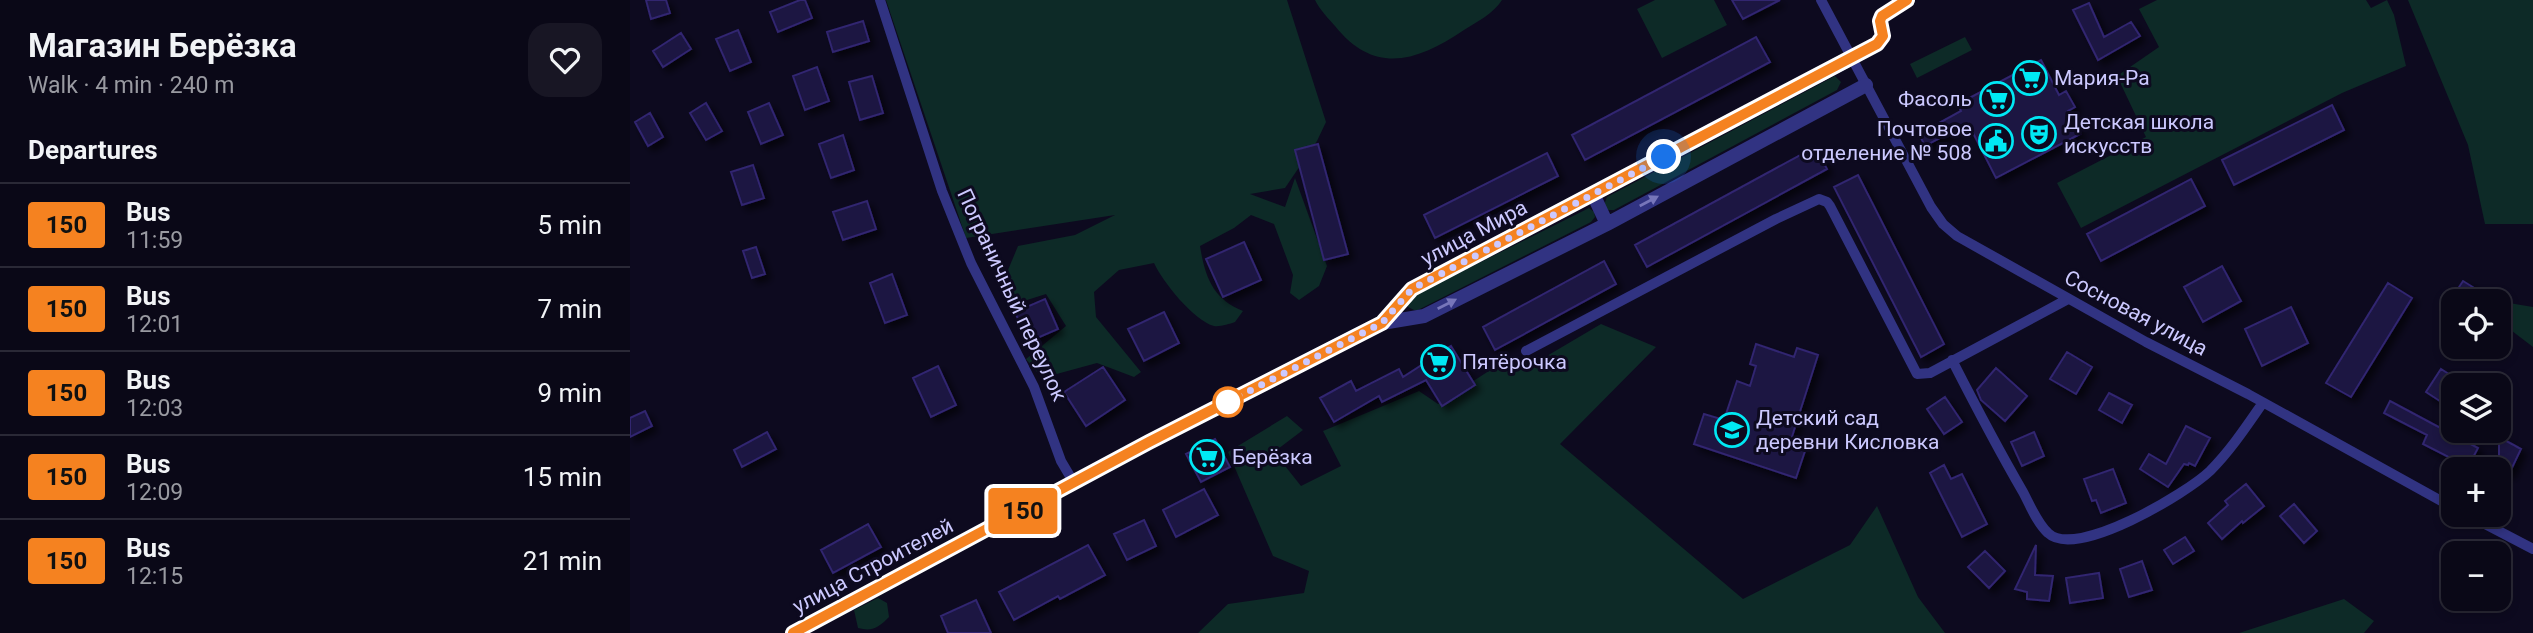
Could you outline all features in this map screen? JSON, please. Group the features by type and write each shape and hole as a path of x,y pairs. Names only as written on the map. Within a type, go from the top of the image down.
{"street":[{"name":"Пограничный переулок","path":"880,0 942,191 971,262 1034,387 1061,461 1073,484"},
{"name":"Сосновая улица","path":"1821,0 1943,225 1957,236 2068,299 2441,501"},
{"name":"улица Мира","path":"1382,323 1412,289 1852,58"},
{"path":"1382,323 1424,316 1607,224 1866,85"},
{"path":"1593,194 1607,224"},
{"path":"1525,351 1819,199 1830,206 1917,374 1930,373 2068,299"},
{"name":"улица Строителей","path":"793,633 1382,323"},
{"path":"1952,360 2034,512 2048,534 2062,540 2079,539 2121,524 2176,497 2209,472 2240,437 2262,404"},
{"path":"2491,527 2533,549"}],"green space":[{"path":"886,0 1287,0 1326,122 1317,141 1285,188 1250,194 1285,207 1295,178 1327,266 1319,286 1299,300 1290,293 1293,275 1274,224 1251,215 1234,228 1200,246 1212,286 1224,300 1243,311 1235,322 1214,326 1197,317 1171,290 1154,263 1119,270 1094,292 1096,317 1141,372 1134,377 1097,363 1042,378 1026,359 1066,326 1046,294 1011,305 1003,282 1018,246 1075,235 1115,215 966,238"},
{"path":"1315,0 1502,0 1485,17 1447,41 1414,56 1397,58 1366,52 1350,42"},
{"path":"1655,0 1714,0 1727,25 1662,58 1637,9"},
{"path":"2157,0 2366,0 2371,8 2387,0 2394,15 2406,66 2342,93 2081,228 2057,183 2146,137 2117,76 2159,47 2139,9"},
{"path":"2408,0 2533,0 2533,224 2485,224 2468,145"},
{"path":"1965,37 1972,50 1917,78 1910,64"},
{"path":"1835,76 1841,82 1837,90 1614,210 1608,210 1604,205 1607,197"},
{"path":"1589,208 1595,217 1591,222 1418,310 1408,307 1411,297"},
{"path":"2511,303 2533,307 2533,347 2511,330"},
{"path":"1601,324 1656,347 1560,444 1743,599 1850,545 1877,506 1918,597 1945,633 1198,633 1228,604 1304,593 1309,571 1273,556 1228,452 1287,416 1303,430 1274,452 1301,486 1341,466 1323,431 1419,391 1438,404 1498,365 1540,360"},
{"path":"878,598 887,603 889,617 875,628 858,628 854,610"},
{"path":"2344,599 2374,621 2364,633 2239,633"}],"building":[{"path":"646,0 666,0 670,13 651,19"},
{"path":"805,0 812,18 778,32 770,12"},
{"path":"1732,0 1780,0 1743,19"},
{"path":"2089,3 2104,37 2131,22 2140,36 2098,60 2073,10"},
{"path":"863,21 869,41 833,52 827,32"},
{"path":"738,30 751,62 730,71 716,39"},
{"path":"681,33 691,49 663,67 653,51"},
{"path":"1756,37 1770,62 1585,160 1572,135"},
{"path":"2041,60 2059,95 2066,91 2075,107 2068,111 2080,134 1996,178 1968,123 1925,146 1919,134 1961,111 1958,104"},
{"path":"817,67 829,101 805,110 793,76"},
{"path":"872,76 883,113 860,120 849,82"},
{"path":"706,103 722,131 706,140 690,113"},
{"path":"769,103 783,135 761,144 748,112"},
{"path":"2332,105 2344,130 2234,185 2222,160"},
{"path":"650,113 663,137 648,146 635,122"},
{"path":"843,135 854,170 831,178 819,144"},
{"path":"1318,144 1348,254 1324,260 1295,150"},
{"path":"1815,147 1827,169 1647,267 1635,245"},
{"path":"1547,153 1558,176 1435,238 1424,215"},
{"path":"753,165 764,198 742,205 731,172"},
{"path":"1858,175 1944,344 1921,357 1834,187"},
{"path":"2191,179 2205,206 2101,261 2087,234"},
{"path":"867,201 876,229 843,240 833,212"},
{"path":"1244,242 1261,280 1223,297 1206,259"},
{"path":"756,247 765,274 752,278 743,251"},
{"path":"1604,261 1616,284 1495,350 1483,327"},
{"path":"2222,266 2241,301 2203,322 2184,287"},
{"path":"892,274 907,315 885,323 870,283"},
{"path":"2463,281 2476,289 2458,289"},
{"path":"2388,283 2412,298 2351,397 2326,383"},
{"path":"1045,299 1058,329 1028,342 1015,312"},
{"path":"2291,307 2308,343 2262,366 2245,329"},
{"path":"1164,312 1179,343 1144,361 1128,329"},
{"path":"1756,344 1794,357 1797,348 1818,355 1790,443 1806,448 1796,478 1694,444 1704,414 1724,420 1737,381 1750,386 1756,366 1750,364"},
{"path":"1451,346 1475,385 1442,406 1426,380 1382,402 1379,396 1334,422 1320,398 1351,381 1356,391 1399,369 1403,377"},
{"path":"2067,352 2092,367 2076,394 2050,379"},
{"path":"938,366 956,405 931,417 913,378"},
{"path":"1103,367 1125,400 1086,426 1064,392"},
{"path":"1996,368 2027,396 2005,421 1981,400 1977,390"},
{"path":"2441,369 2447,373 2441,373 2441,402 2426,392"},
{"path":"2109,393 2132,405 2122,423 2099,410"},
{"path":"1945,397 1962,422 1944,434 1927,409"},
{"path":"2390,401 2441,428 2441,443 2469,443 2478,448 2473,457 2448,457 2423,444 2427,435 2384,413"},
{"path":"645,411 652,426 630,437 630,418"},
{"path":"2186,426 2210,438 2195,466 2184,464 2168,487 2140,469 2149,454 2166,464"},
{"path":"767,432 776,449 742,467 734,450"},
{"path":"2034,432 2044,456 2022,466 2011,442"},
{"path":"1215,439 1230,467 1201,482 1186,454"},
{"path":"2499,443 2510,443 2521,449 2511,470 2511,457 2499,457"},
{"path":"1944,465 1951,479 1962,474 1987,524 1962,537 1930,473"},
{"path":"2113,469 2126,503 2101,513 2096,500 2092,501 2084,479"},
{"path":"2246,484 2264,506 2222,539 2208,523 2228,505 2225,501"},
{"path":"1204,489 1218,515 1176,537 1163,510"},
{"path":"2294,504 2317,531 2304,543 2280,516"},
{"path":"1144,520 1156,546 1127,560 1114,534"},
{"path":"868,524 881,547 833,573 821,550"},
{"path":"2185,537 2194,551 2173,564 2164,550"},
{"path":"1088,545 1105,575 1014,620 999,592"},
{"path":"2036,545 2035,575 2053,576 2049,601 2027,599 2027,592 2015,589"},
{"path":"1985,551 2005,571 1989,588 1968,567"},
{"path":"2142,561 2152,590 2129,597 2120,569"},
{"path":"2099,573 2103,598 2070,603 2066,578"},
{"path":"976,600 991,633 948,633 941,616"}],"bus line":[{"name":"150","path":"793,633 1149,442 1382,323 1412,289 1877,44 1883,36 1880,21 1882,16 1907,0"}],"place":[{"name":"Мария-Ра","path":"2030,78"},
{"name":"Фасоль","path":"1997,99"},
{"name":"Детская школа искусств","path":"2039,134"},
{"name":"Почтовое отделение № 508","path":"1996,141"},
{"name":"Пятёрочка","path":"1438,362"},
{"name":"Детский сад деревни Кисловка","path":"1732,430"},
{"name":"Берёзка","path":"1207,457"}],"route":[{"path":"1228,402 1382,323 1412,289 1664,157"}]}
